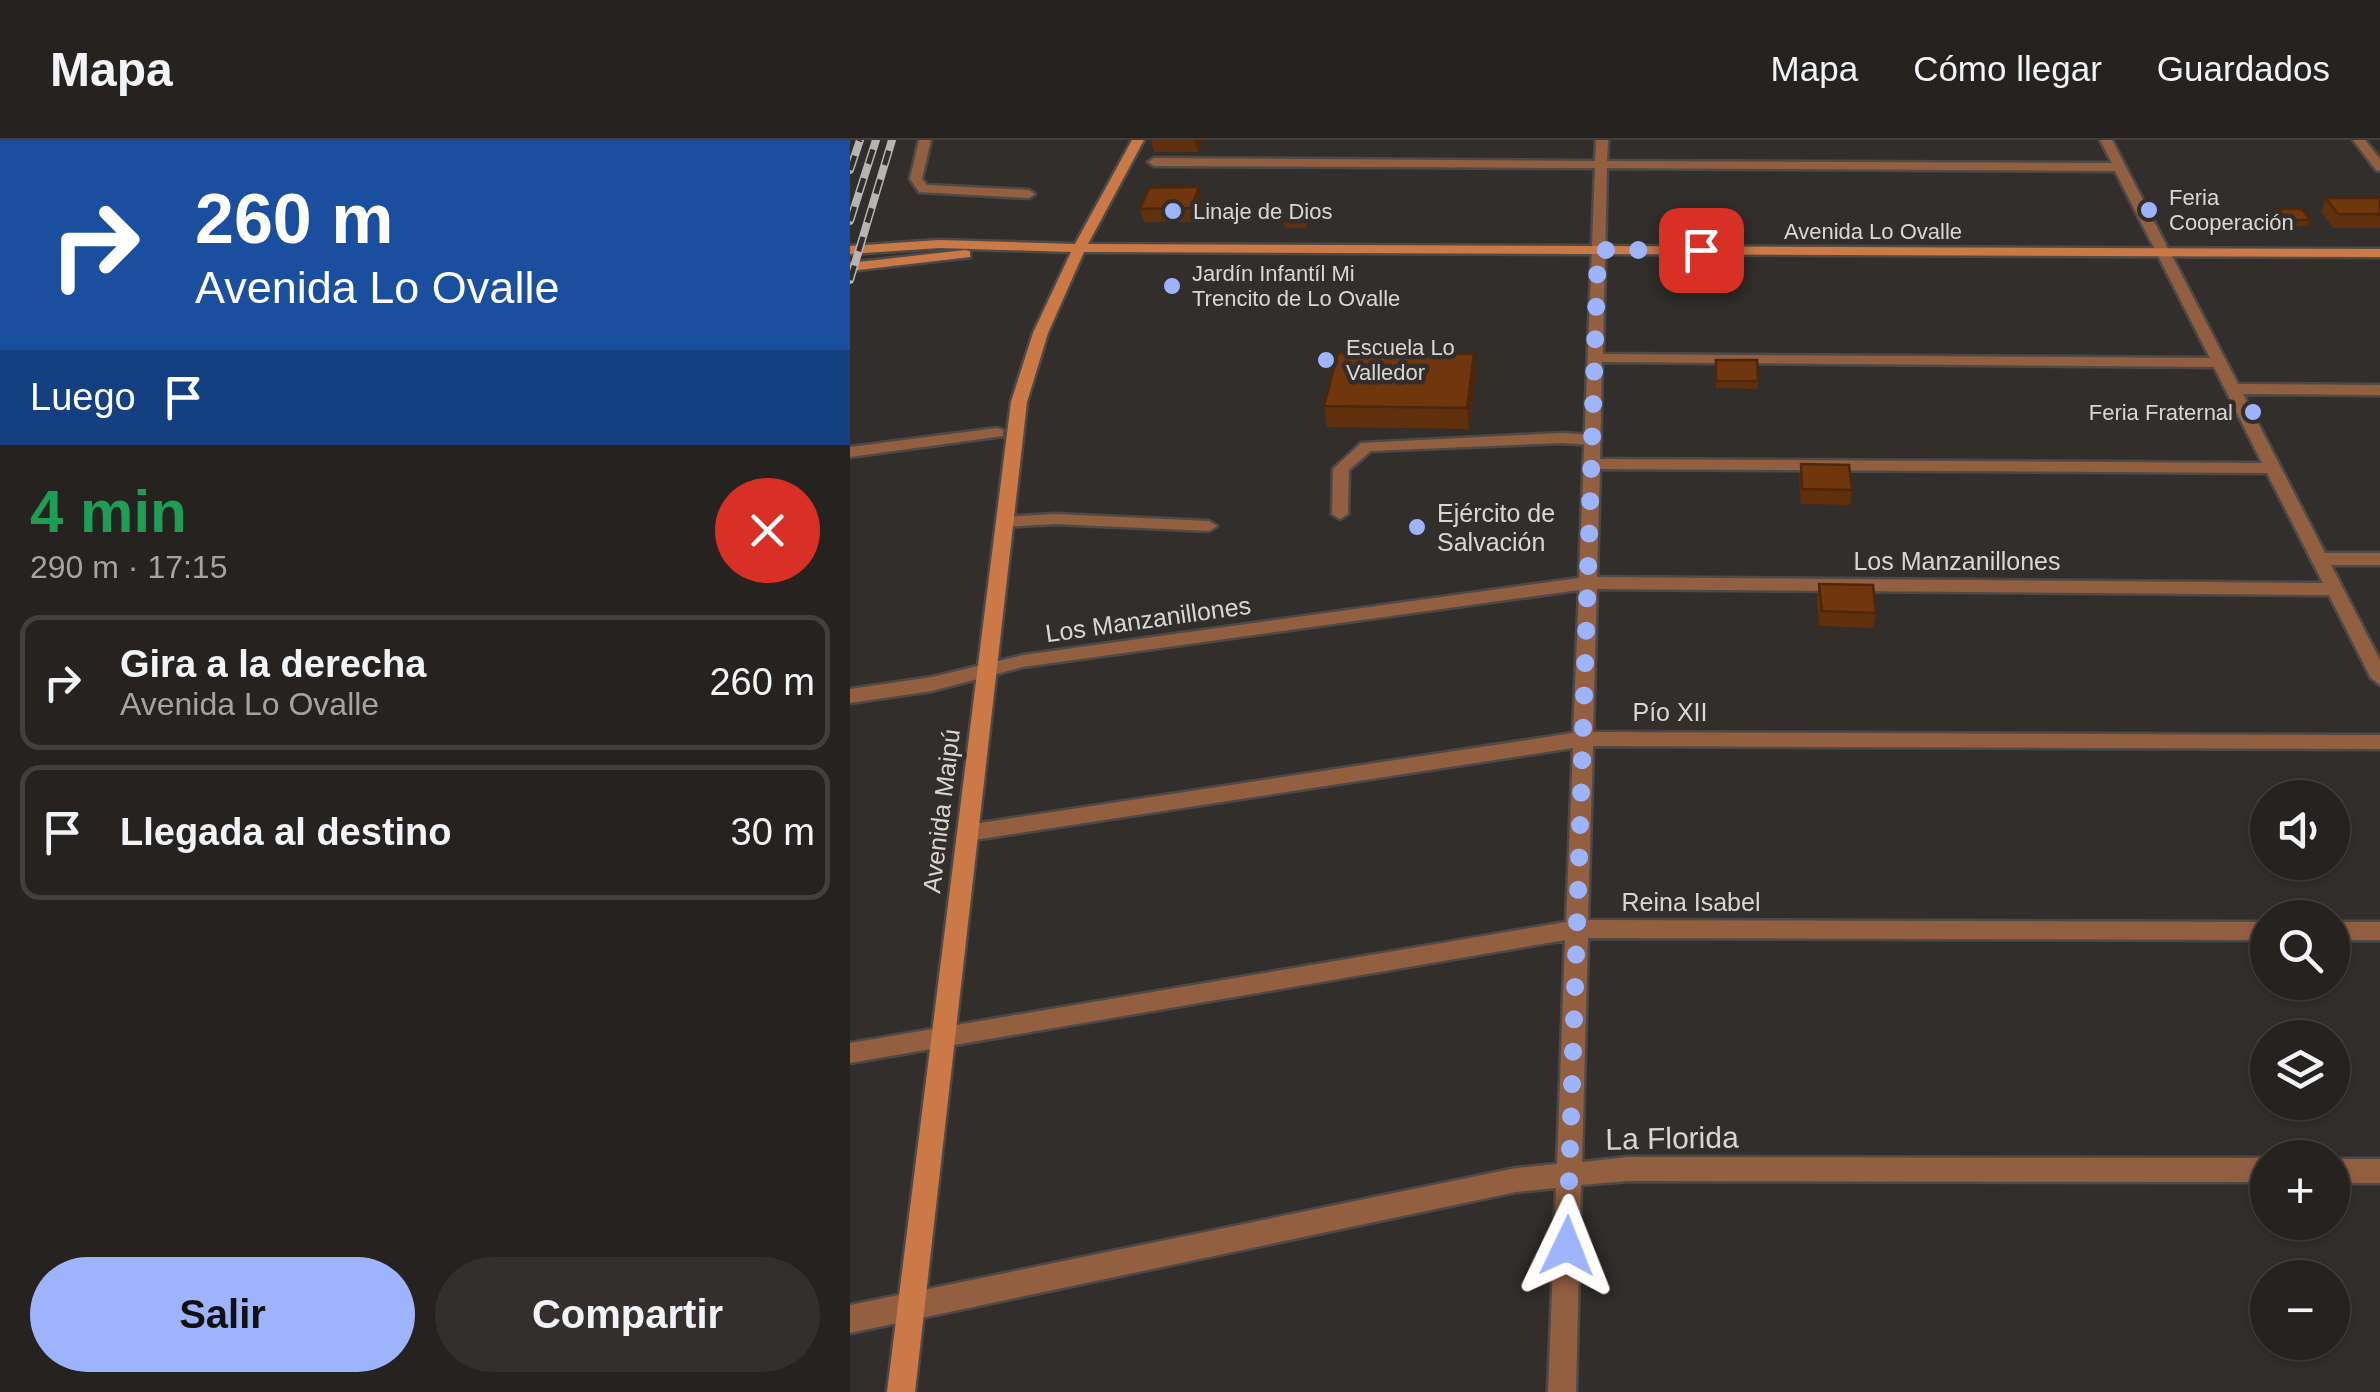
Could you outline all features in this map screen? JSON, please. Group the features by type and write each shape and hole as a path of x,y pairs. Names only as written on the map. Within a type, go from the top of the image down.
{"main road":[{"name":"Avenida Maipú","path":"900,1392 1019,402 1028,364 1080,248 1138,140"},
{"name":"Avenida Lo Ovalle","path":"850,250 939,244 1007,248 2380,253"},
{"name":"Avenida Lo Ovalle","path":"850,268 1007,248"}],"street":[{"path":"926,140 916,179 923,189 1029,194"},
{"path":"1562,1392 1602,140"},
{"path":"2106,140 2380,678"},
{"path":"2359,140 2380,167"},
{"path":"1154,162 2120,167"},
{"path":"1596,358 2219,363"},
{"path":"2232,389 2380,390"},
{"path":"850,452 997,433"},
{"path":"1340,514 1341,469 1351,456 1367,446 1593,440"},
{"path":"1592,464 2272,468"},
{"path":"1004,522 1055,519 1209,526"},
{"path":"2319,559 2380,559"},
{"name":"Los Manzanillones","path":"850,696 932,684 985,668 1588,583 2334,590"},
{"name":"Pío XII","path":"967,834 1583,739 2380,742"},
{"name":"Reina Isabel","path":"850,1054 1577,929 2250,930"},
{"path":"2350,931 2380,931"},
{"name":"La Florida","path":"850,1319 1570,1172 2250,1170"},
{"path":"2350,1170 2380,1171"}],"building":[{"path":"1199,187 1191,208 1140,209 1149,188"},
{"path":"2326,198 2380,198 2380,214 2338,214"},
{"path":"2275,209 2302,209 2310,220 2282,220"},
{"path":"1288,210 1308,210 1305,221 1284,221"},
{"path":"1338,353 1474,354 1467,408 1324,406"},
{"path":"1716,360 1757,360 1758,381 1716,381"},
{"path":"1801,464 1849,465 1852,490 1802,489"},
{"path":"1819,584 1873,585 1876,613 1822,611"}],"railway":[{"path":"850,170 860,140"},
{"path":"850,221 876,140"},
{"path":"850,280 892,140"}],"place":[{"name":"Feria Cooperación","path":"2149,210"},
{"name":"Linaje de Dios","path":"1173,211"},
{"name":"Jardín Infantíl Mi Trencito de Lo Ovalle","path":"1172,286"},
{"name":"Escuela Lo Valledor","path":"1326,360"},
{"name":"Feria Fraternal","path":"2253,412"},
{"name":"Ejército de Salvación","path":"1417,527"}],"route":[{"path":"1567,1246 1598,250 1701,250"}]}
